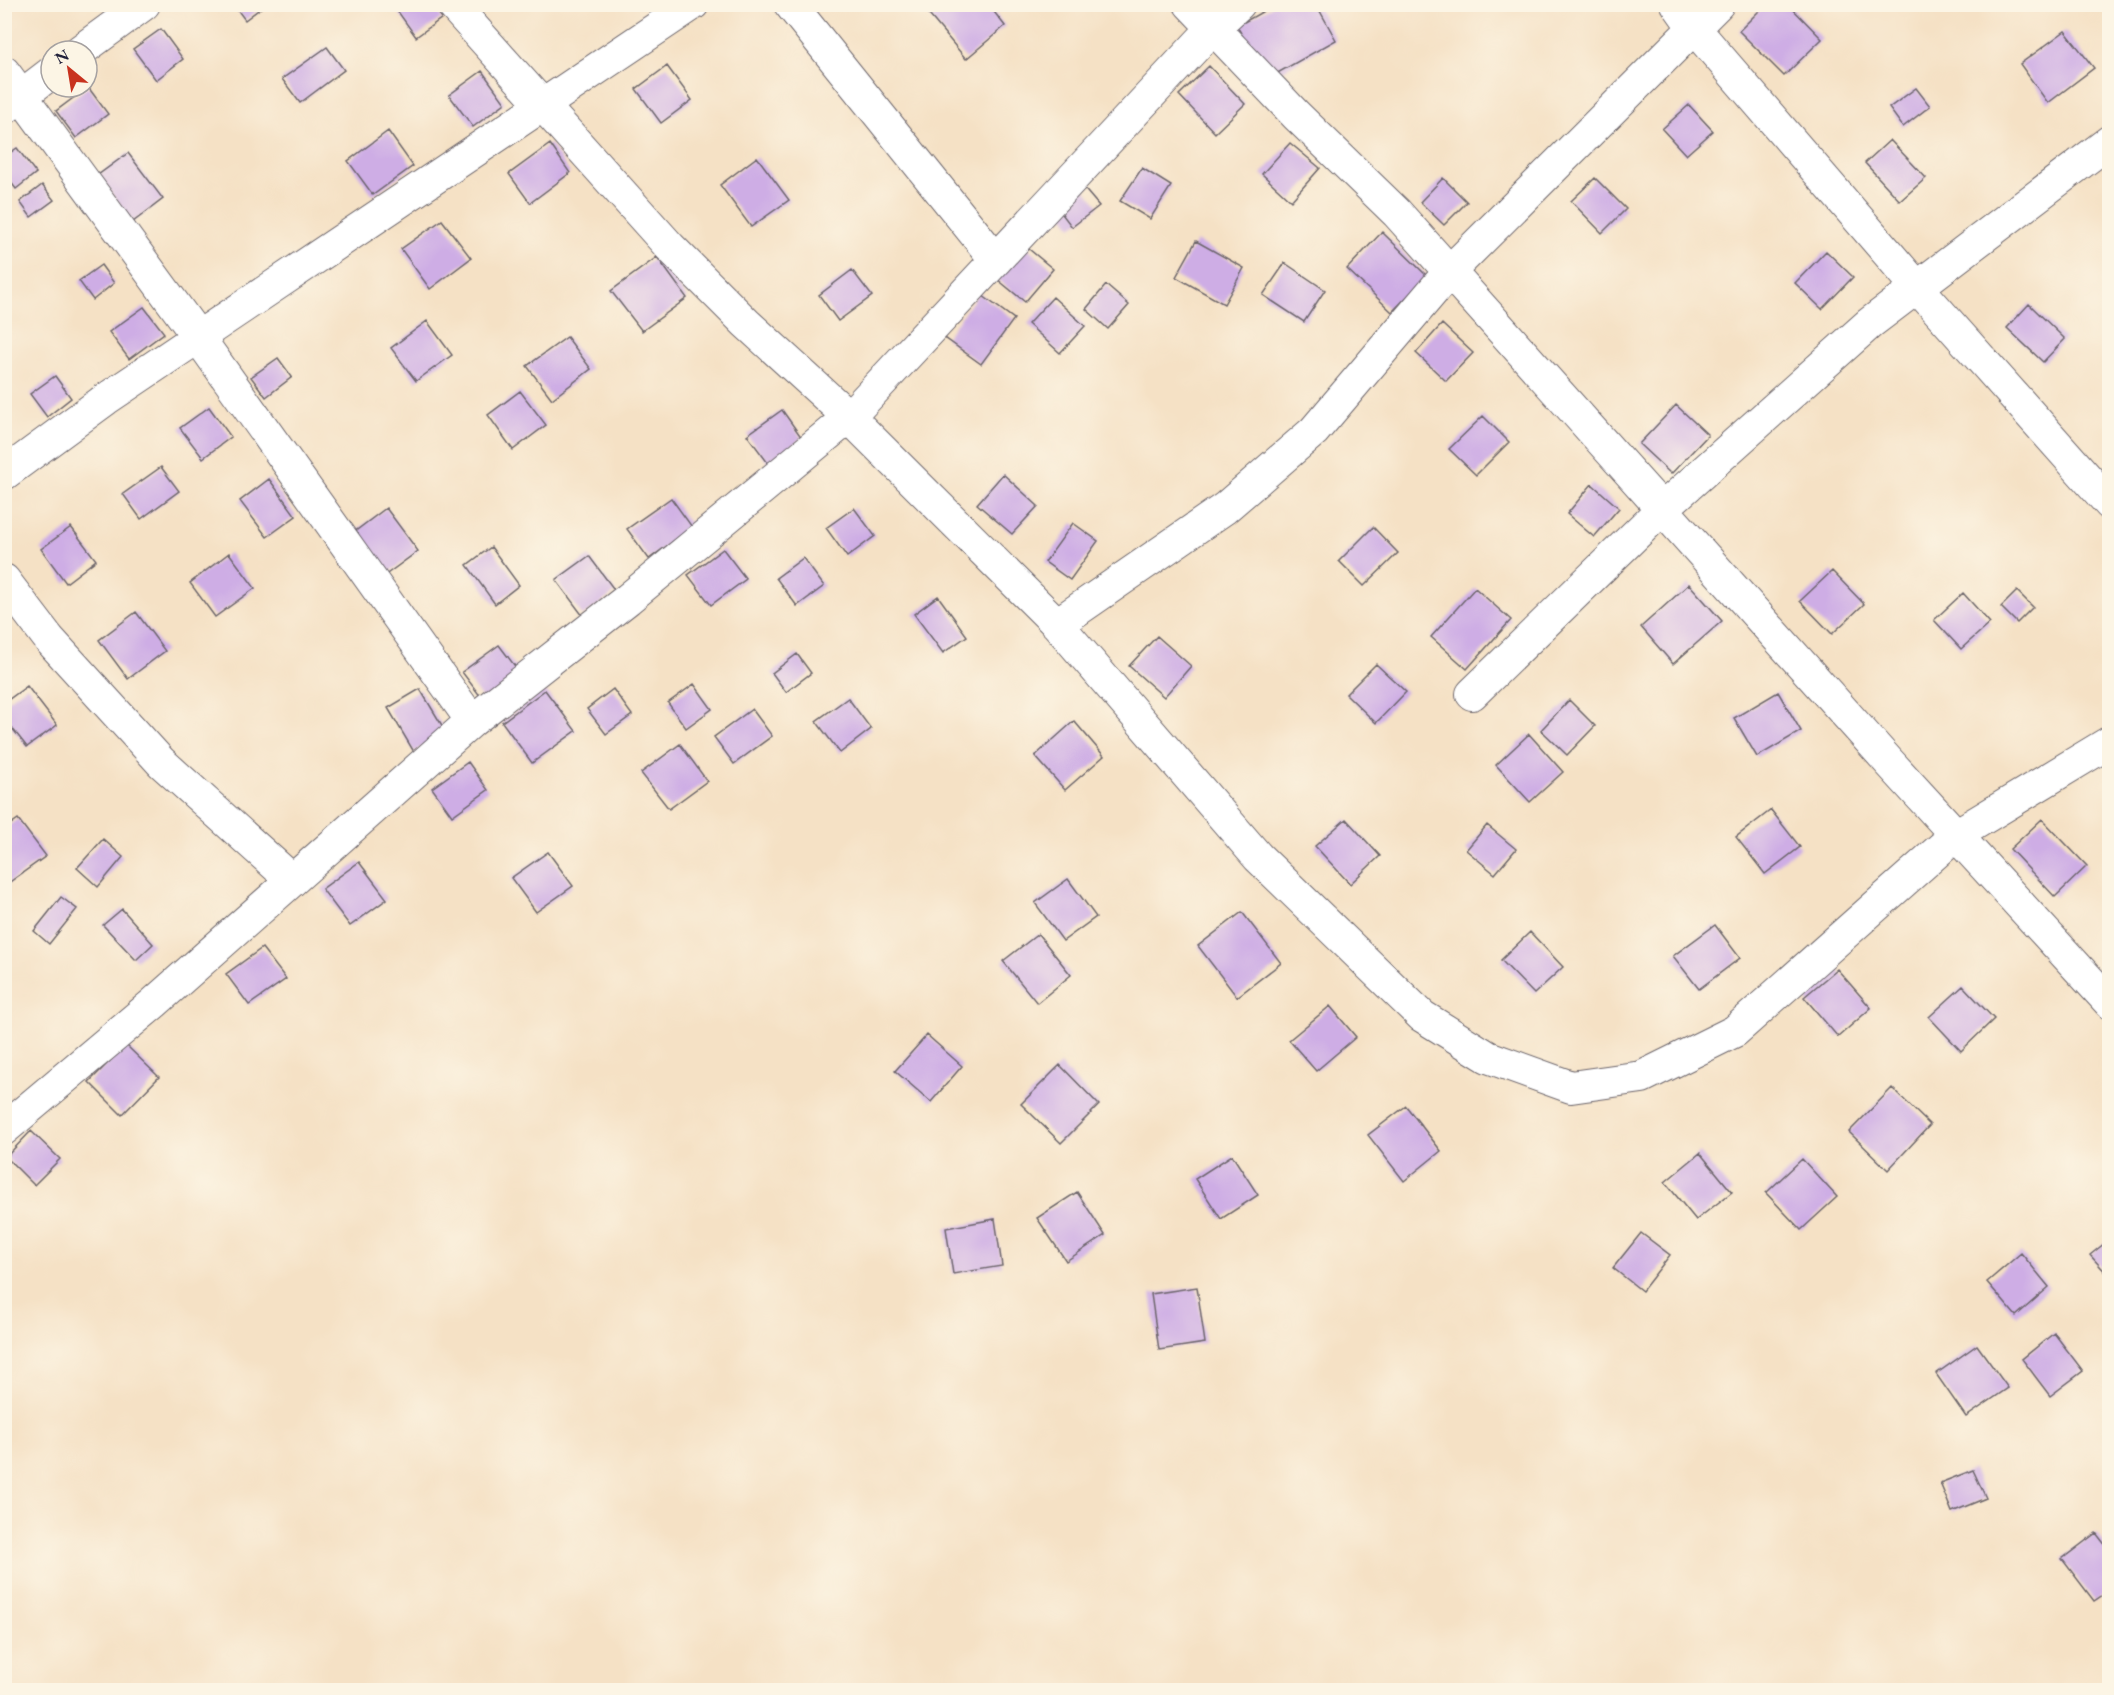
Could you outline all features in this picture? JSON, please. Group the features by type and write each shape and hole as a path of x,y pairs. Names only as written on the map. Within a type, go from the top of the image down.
{"street":[{"path":"96,39 144,4"},
{"path":"452,4 670,247 746,323 849,417 1057,624 1258,857 1422,1016 1488,1057 1571,1087 1642,1077 1735,1031 1956,835 2109,742"},
{"path":"4,474 106,399 693,4"},
{"path":"790,4 996,261"},
{"path":"1190,4 1296,115 1397,213 2109,1003"},
{"path":"4,1129 154,1003 472,721 628,599 849,417 1213,28 1239,4"},
{"path":"1057,624 1226,508 1314,431 1450,271 1685,16 1718,4"},
{"path":"1685,16 1917,287 2109,504"},
{"path":"39,79 10,92 198,337 472,721"},
{"path":"1472,694 1662,509 1870,323 2109,141"},
{"path":"4,580 49,639 161,762 292,880"}],"building":[{"path":"233,4 266,4 245,20"},
{"path":"402,4 432,4 442,18 416,37 396,9"},
{"path":"932,4 988,4 1005,26 966,59 925,10"},
{"path":"1276,4 1316,4 1336,40 1267,79 1237,26"},
{"path":"1766,4 1788,4 1822,39 1784,76 1739,31"},
{"path":"161,29 183,59 156,80 133,49"},
{"path":"2065,31 2094,68 2048,103 2020,64"},
{"path":"327,47 344,70 300,103 282,79"},
{"path":"667,66 692,100 661,123 636,89"},
{"path":"1209,66 1245,104 1215,133 1179,95"},
{"path":"482,71 505,103 473,127 449,95"},
{"path":"1916,88 1930,106 1903,127 1889,108"},
{"path":"72,99 97,99 108,114 76,138 56,111"},
{"path":"1689,105 1713,131 1686,155 1662,129"},
{"path":"388,131 413,166 373,195 348,161"},
{"path":"1890,140 1926,178 1900,201 1865,163"},
{"path":"1290,143 1320,168 1291,201 1262,174"},
{"path":"550,144 570,173 530,203 509,174"},
{"path":"17,148 36,173 16,189 4,173 4,157"},
{"path":"128,153 163,199 133,222 98,175"},
{"path":"757,157 789,200 751,227 720,185"},
{"path":"1142,168 1171,186 1150,219 1120,201"},
{"path":"1443,178 1467,202 1444,225 1420,202"},
{"path":"1595,178 1626,209 1602,233 1571,201"},
{"path":"42,185 54,200 31,217 20,202"},
{"path":"1082,186 1099,206 1072,227 1056,206"},
{"path":"442,220 471,258 430,289 401,249"},
{"path":"1382,232 1427,276 1392,312 1347,269"},
{"path":"1196,241 1244,268 1224,304 1176,277"},
{"path":"1024,245 1053,269 1025,302 997,279"},
{"path":"1826,251 1853,277 1822,309 1795,283"},
{"path":"657,257 687,298 642,331 611,291"},
{"path":"1285,263 1325,290 1304,322 1263,295"},
{"path":"101,265 114,283 93,300 79,281"},
{"path":"852,270 872,296 838,321 819,295"},
{"path":"1106,285 1129,305 1108,329 1086,309"},
{"path":"979,293 1014,319 981,364 945,338"},
{"path":"1053,297 1085,326 1060,353 1028,324"},
{"path":"2029,304 2065,339 2043,362 2007,328"},
{"path":"144,307 164,333 129,359 109,332"},
{"path":"427,321 452,355 416,381 391,348"},
{"path":"1442,324 1473,353 1446,381 1416,353"},
{"path":"567,337 591,369 552,399 527,366"},
{"path":"278,358 292,377 266,397 251,377"},
{"path":"55,376 71,398 47,417 30,394"},
{"path":"520,391 546,425 513,450 488,415"},
{"path":"1676,405 1708,435 1671,474 1639,444"},
{"path":"209,407 231,437 203,458 180,428"},
{"path":"782,410 802,438 768,463 747,435"},
{"path":"1483,416 1509,442 1476,475 1449,449"},
{"path":"161,467 179,491 141,519 123,494"},
{"path":"1003,474 1038,506 1012,534 977,504"},
{"path":"269,479 296,516 267,537 240,501"},
{"path":"1592,484 1619,508 1594,537 1567,514"},
{"path":"671,498 692,527 649,559 627,529"},
{"path":"386,508 418,551 384,576 353,533"},
{"path":"854,508 875,536 847,557 826,528"},
{"path":"1073,523 1098,541 1070,580 1045,562"},
{"path":"71,527 96,560 66,583 41,549"},
{"path":"1373,527 1398,553 1364,586 1339,561"},
{"path":"491,547 519,585 495,604 467,565"},
{"path":"723,549 746,579 711,605 688,575"},
{"path":"229,553 255,588 215,617 190,583"},
{"path":"589,556 616,592 583,616 556,580"},
{"path":"803,558 824,586 797,606 776,578"},
{"path":"1832,571 1864,604 1832,634 1800,601"},
{"path":"1689,584 1722,621 1673,664 1641,627"},
{"path":"1475,588 1511,620 1467,669 1431,637"},
{"path":"2017,591 2033,607 2017,623 2001,607"},
{"path":"1963,593 1990,623 1961,649 1934,620"},
{"path":"938,596 967,636 943,653 914,614"},
{"path":"136,612 165,651 128,679 99,640"},
{"path":"1157,636 1191,666 1164,697 1129,666"},
{"path":"499,645 521,674 484,701 462,672"},
{"path":"797,654 811,673 786,692 772,673"},
{"path":"1376,664 1406,692 1376,723 1346,694"},
{"path":"694,684 712,709 686,728 668,703"},
{"path":"27,686 57,725 27,747 4,718 4,703"},
{"path":"420,689 446,732 414,752 388,708"},
{"path":"613,689 632,715 606,734 587,709"},
{"path":"545,690 576,731 532,763 502,722"},
{"path":"1778,692 1801,731 1757,757 1734,718"},
{"path":"848,698 871,729 840,753 816,721"},
{"path":"1569,700 1595,726 1567,755 1541,730"},
{"path":"752,709 772,736 734,764 714,737"},
{"path":"1074,721 1104,756 1065,790 1035,756"},
{"path":"1529,734 1563,772 1530,802 1496,765"},
{"path":"680,744 707,781 669,809 641,773"},
{"path":"468,762 488,790 452,816 432,788"},
{"path":"1771,810 1800,847 1765,874 1736,837"},
{"path":"18,819 46,856 4,886 4,829"},
{"path":"1346,819 1380,856 1350,884 1315,846"},
{"path":"2042,819 2087,866 2055,897 2010,849"},
{"path":"1487,825 1516,849 1495,874 1466,850"},
{"path":"103,839 123,857 98,887 77,868"},
{"path":"548,852 573,886 536,912 511,878"},
{"path":"359,862 387,899 350,926 322,889"},
{"path":"1068,879 1096,917 1063,941 1035,903"},
{"path":"61,897 77,909 49,944 34,931"},
{"path":"122,909 153,944 136,960 103,925"},
{"path":"1242,912 1281,963 1237,997 1198,946"},
{"path":"1715,925 1740,958 1699,989 1673,956"},
{"path":"1530,932 1563,967 1534,994 1501,960"},
{"path":"1038,934 1071,975 1037,1003 1003,961"},
{"path":"262,948 286,979 249,1005 226,974"},
{"path":"1837,969 1871,1008 1838,1037 1804,997"},
{"path":"1963,986 1994,1019 1961,1051 1929,1017"},
{"path":"1330,1006 1356,1037 1316,1071 1289,1040"},
{"path":"927,1035 962,1066 931,1102 895,1071"},
{"path":"126,1045 159,1077 122,1115 89,1082"},
{"path":"1060,1065 1099,1105 1061,1143 1021,1104"},
{"path":"1892,1088 1930,1125 1888,1170 1849,1132"},
{"path":"1406,1106 1441,1151 1404,1181 1368,1135"},
{"path":"31,1131 60,1159 34,1185 6,1157"},
{"path":"1700,1153 1732,1192 1696,1220 1665,1182"},
{"path":"1232,1155 1258,1195 1221,1219 1195,1179"},
{"path":"1802,1159 1837,1197 1801,1230 1766,1193"},
{"path":"1077,1192 1105,1235 1066,1261 1037,1218"},
{"path":"995,1219 1002,1266 953,1274 946,1228"},
{"path":"1641,1233 1670,1255 1642,1291 1613,1268"},
{"path":"2110,1239 2110,1277 2090,1255"},
{"path":"2021,1253 2049,1287 2016,1316 1987,1282"},
{"path":"1197,1287 1205,1343 1159,1350 1151,1294"},
{"path":"2054,1333 2083,1371 2050,1396 2022,1359"},
{"path":"1977,1345 2008,1388 1966,1417 1936,1374"},
{"path":"1973,1470 1986,1498 1952,1512 1940,1483"},
{"path":"2096,1533 2110,1551 2110,1590 2094,1601 2062,1559"}]}
